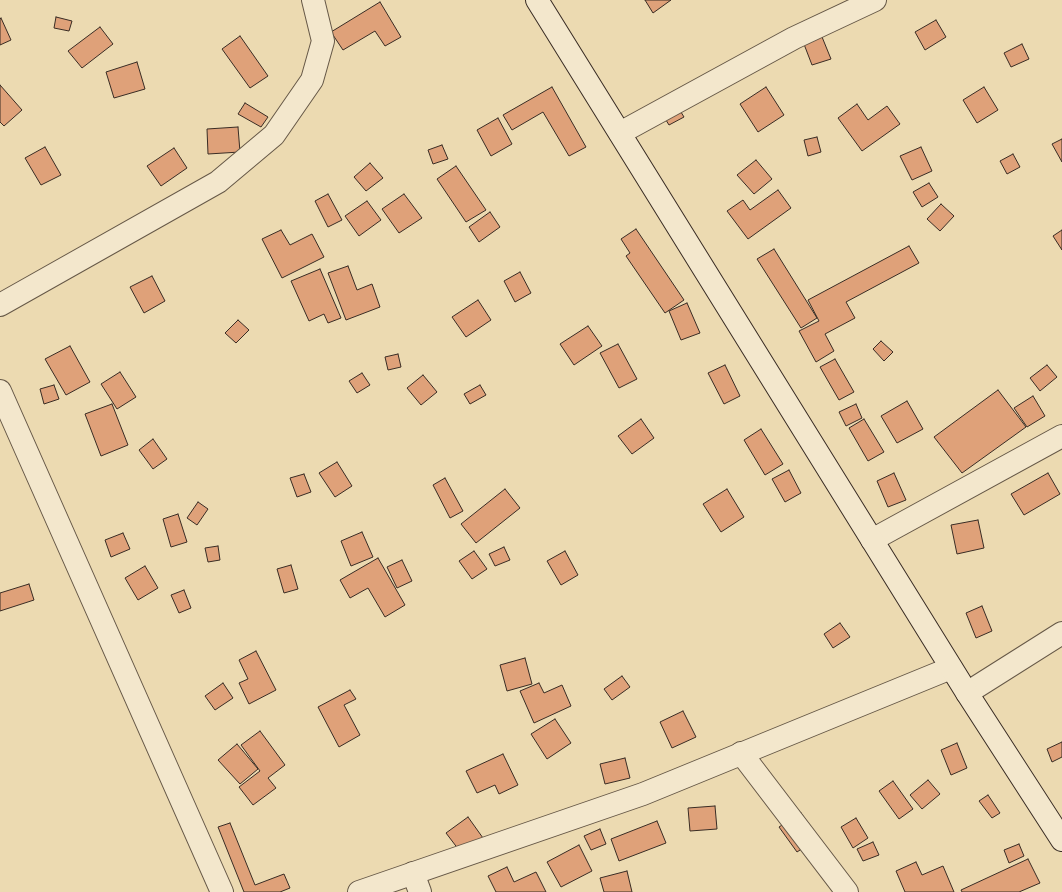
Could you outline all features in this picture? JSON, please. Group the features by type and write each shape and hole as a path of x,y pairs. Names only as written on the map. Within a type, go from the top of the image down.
{"street":[{"path":"0,305 218,182 274,135 312,80 323,41 313,0"},
{"path":"537,0 951,668 1062,840"},
{"path":"620,134 794,38 875,0"},
{"path":"0,391 222,892"},
{"path":"872,540 1062,436"},
{"path":"967,693 1062,633"},
{"path":"360,892 417,883 643,794 951,668"},
{"path":"741,753 847,892"}],"building":[{"path":"645,0 671,0 653,13"},
{"path":"380,2 401,37 385,46 375,31 343,50 331,32"},
{"path":"56,17 72,21 69,31 54,28"},
{"path":"1,18 11,40 0,45 0,19"},
{"path":"936,20 946,37 925,50 915,32"},
{"path":"100,27 113,44 82,68 68,51"},
{"path":"820,32 831,59 812,65 802,39"},
{"path":"240,36 268,76 250,88 222,49"},
{"path":"1022,44 1029,59 1011,67 1004,53"},
{"path":"137,62 145,89 114,98 106,72"},
{"path":"0,85 22,110 4,126 0,122"},
{"path":"552,87 586,147 569,156 543,112 512,130 503,115"},
{"path":"766,87 784,115 758,132 740,104"},
{"path":"984,87 998,110 977,123 963,100"},
{"path":"245,103 268,117 261,127 238,114"},
{"path":"676,104 684,117 669,125 661,112"},
{"path":"857,104 868,120 887,106 900,124 862,151 838,118"},
{"path":"498,118 512,144 491,156 477,130"},
{"path":"238,127 240,152 208,154 207,129"},
{"path":"817,137 821,152 808,156 804,140"},
{"path":"1062,139 1062,162 1052,144"},
{"path":"442,145 448,159 433,164 428,150"},
{"path":"45,147 61,175 41,185 25,158"},
{"path":"921,147 932,171 912,180 900,156"},
{"path":"174,148 187,168 161,186 147,166"},
{"path":"1013,154 1020,167 1007,174 1000,161"},
{"path":"756,160 772,179 754,194 737,175"},
{"path":"370,163 383,178 366,191 354,177"},
{"path":"456,166 486,210 466,222 437,179"},
{"path":"929,183 938,197 922,207 913,192"},
{"path":"778,190 791,208 748,239 727,211 743,200 750,210"},
{"path":"328,194 342,220 328,227 315,201"},
{"path":"404,194 422,218 399,233 382,209"},
{"path":"367,201 381,220 359,236 345,216"},
{"path":"941,204 954,216 940,231 927,219"},
{"path":"490,212 500,227 479,242 469,227"},
{"path":"636,229 684,300 665,313 626,256 630,253 621,239"},
{"path":"281,230 290,245 312,234 324,257 282,278 262,239"},
{"path":"1062,230 1062,250 1053,236"},
{"path":"909,246 919,263 846,302 855,318 825,334 834,351 816,362 799,331 819,321 808,300"},
{"path":"774,249 817,318 801,328 757,259"},
{"path":"348,266 357,290 372,284 380,307 346,320 328,273"},
{"path":"320,269 341,318 328,323 324,314 309,321 291,281"},
{"path":"520,272 531,293 515,302 504,281"},
{"path":"152,276 165,301 144,313 130,287"},
{"path":"478,300 491,320 466,337 452,317"},
{"path":"687,303 700,333 681,340 669,311"},
{"path":"238,320 249,330 236,343 225,333"},
{"path":"588,326 602,346 574,365 560,344"},
{"path":"881,341 893,352 884,361 873,349"},
{"path":"618,344 637,379 619,388 600,353"},
{"path":"70,346 90,382 66,395 45,359"},
{"path":"398,354 401,367 388,370 385,357"},
{"path":"835,359 854,392 839,400 820,367"},
{"path":"725,365 740,396 724,404 708,373"},
{"path":"1047,365 1057,377 1040,391 1030,378"},
{"path":"120,372 136,397 117,409 101,384"},
{"path":"362,373 370,385 357,393 349,381"},
{"path":"423,375 437,392 421,405 407,388"},
{"path":"54,385 59,399 44,404 40,389"},
{"path":"480,385 486,395 470,404 464,394"},
{"path":"998,390 1026,427 962,473 934,437"},
{"path":"1033,396 1045,416 1027,427 1014,408"},
{"path":"907,401 923,429 897,443 881,416"},
{"path":"112,404 128,445 101,456 85,414"},
{"path":"856,404 862,418 846,426 839,412"},
{"path":"641,419 654,438 632,454 618,436"},
{"path":"864,419 884,452 868,461 849,428"},
{"path":"761,429 783,464 765,475 744,440"},
{"path":"153,439 167,459 153,469 139,450"},
{"path":"337,462 352,486 335,497 319,473"},
{"path":"789,470 801,493 785,502 772,479"},
{"path":"894,473 906,500 888,507 877,481"},
{"path":"1048,473 1060,494 1024,515 1011,494"},
{"path":"304,474 311,492 297,497 290,478"},
{"path":"445,478 463,511 450,518 433,485"},
{"path":"505,489 520,508 476,543 461,524"},
{"path":"727,489 744,517 721,532 703,504"},
{"path":"198,502 208,509 197,525 187,518"},
{"path":"178,514 187,542 171,547 163,519"},
{"path":"978,520 984,548 957,554 951,525"},
{"path":"362,532 373,557 351,566 341,541"},
{"path":"123,533 130,549 111,557 105,540"},
{"path":"218,546 220,560 208,562 205,548"},
{"path":"504,547 510,560 495,566 489,554"},
{"path":"474,551 487,569 472,579 459,561"},
{"path":"565,551 578,575 561,585 547,561"},
{"path":"378,558 405,605 385,617 368,588 350,598 340,580"},
{"path":"402,560 412,581 397,588 387,567"},
{"path":"291,565 298,589 284,593 277,569"},
{"path":"145,566 158,588 138,600 125,578"},
{"path":"29,584 34,600 0,611 0,593"},
{"path":"184,590 191,608 179,613 171,595"},
{"path":"982,606 992,631 976,638 966,613"},
{"path":"840,623 850,637 833,648 824,634"},
{"path":"256,651 276,690 249,704 239,683 248,679 239,660"},
{"path":"525,658 532,684 507,691 500,665"},
{"path":"622,676 630,687 612,700 604,689"},
{"path":"223,683 233,698 215,710 205,696"},
{"path":"539,683 544,693 562,685 571,706 534,723 520,691"},
{"path":"350,690 356,699 344,705 360,735 339,747 318,707"},
{"path":"683,711 696,737 672,748 660,722"},
{"path":"555,719 571,743 547,759 531,734"},
{"path":"260,731 285,765 268,778 276,788 253,805 239,787 260,771 241,745"},
{"path":"1062,742 1062,757 1052,762 1047,749"},
{"path":"957,743 967,768 951,775 941,750"},
{"path":"237,744 258,769 240,784 218,760"},
{"path":"503,754 518,785 499,794 495,785 477,793 466,771"},
{"path":"625,758 630,778 605,784 600,764"},
{"path":"928,780 940,794 922,809 910,795"},
{"path":"893,781 913,809 899,819 879,791"},
{"path":"988,795 1000,813 992,818 979,801"},
{"path":"715,806 717,829 690,831 688,808"},
{"path":"801,813 818,838 797,852 779,827"},
{"path":"468,817 483,838 462,854 446,833"},
{"path":"856,818 868,838 853,848 841,827"},
{"path":"657,821 666,843 619,861 611,839"},
{"path":"230,823 255,885 284,874 290,888 280,892 244,892 218,827"},
{"path":"600,829 606,844 591,850 584,836"},
{"path":"873,842 879,855 863,861 857,849"},
{"path":"1019,844 1024,856 1009,863 1004,850"},
{"path":"579,845 592,871 561,887 547,862"},
{"path":"1028,859 1040,883 1019,892 962,892 961,890"},
{"path":"916,862 922,875 943,866 954,892 905,892 896,871"},
{"path":"507,867 514,882 536,872 546,892 496,892 488,876"},
{"path":"627,871 632,892 604,892 600,878"}]}
